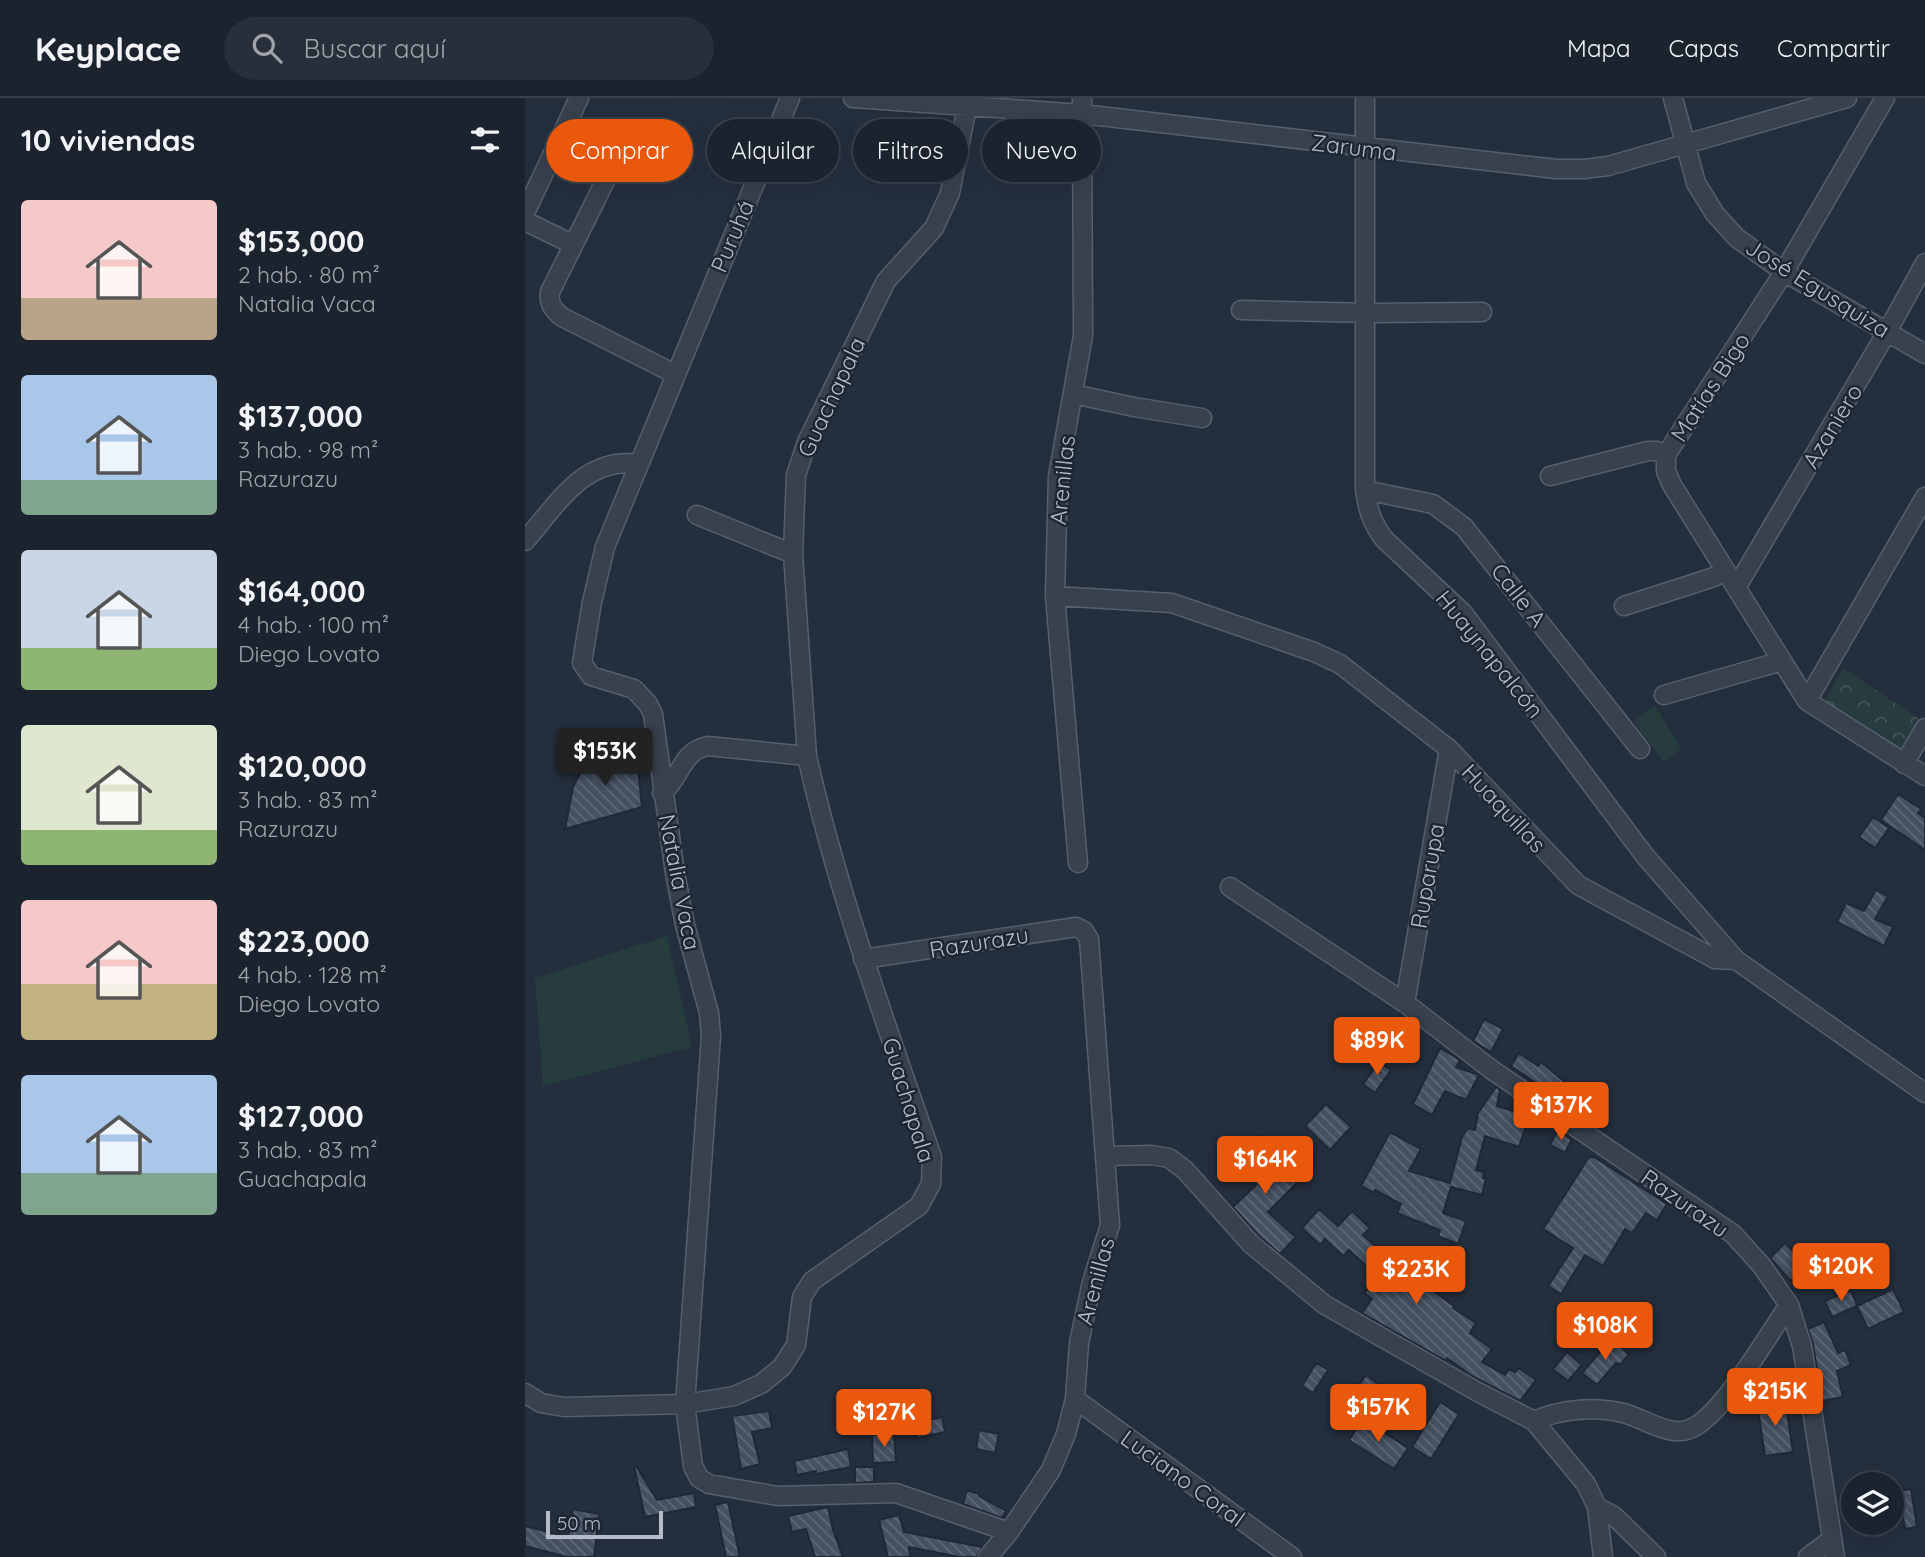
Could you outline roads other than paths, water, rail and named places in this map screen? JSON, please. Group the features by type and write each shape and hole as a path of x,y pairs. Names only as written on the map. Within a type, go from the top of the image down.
{"street":[{"path":"525,213 579,98"},
{"name":"Puruhá","path":"675,374 790,98"},
{"name":"Zaruma","path":"853,98 967,107 1082,106 1365,148 1556,169 1608,166 1847,98"},
{"name":"Huaynapalcón","path":"1365,98 1365,490 1373,525 1384,539 1463,613 1644,856 1736,960"},
{"name":"José Egusquiza","path":"1673,98 1696,183 1715,214 1737,238 1784,272 1925,354"},
{"name":"Matías Bigo","path":"1885,98 1784,272 1666,455 1666,471 1724,571 1807,701 1925,776"},
{"name":"Arenillas","path":"1078,863 1055,596 1058,476 1083,336 1082,106"},
{"name":"Guachapala","path":"525,1394 541,1404 563,1407 685,1404 734,1396 761,1384 782,1367 796,1345 802,1297 812,1280 919,1206 931,1184 932,1157 863,959 824,834 807,757 793,554 796,475 807,442 885,281 934,228 950,193 967,107"},
{"path":"604,182 572,244 549,299 555,312 675,374"},
{"path":"525,221 572,244"},
{"name":"Azaniero","path":"1735,587 1887,332 1925,263"},
{"path":"1241,310 1482,312"},
{"name":"Natalia Vaca","path":"675,374 605,547 582,663 590,676 634,690 648,704 653,714 662,793 685,925 709,1013 711,1036 685,1404 693,1466 699,1478 709,1483 778,1496 896,1493 1009,1532"},
{"path":"1073,394 1202,418"},
{"path":"1550,477 1648,451 1666,455"},
{"path":"525,541 579,479 593,470 615,463 638,464"},
{"name":"Calle A","path":"1365,490 1433,504 1464,527 1640,749"},
{"path":"1807,701 1925,497"},
{"path":"697,515 793,554"},
{"path":"1624,606 1714,577 1724,571"},
{"name":"Huaquillas","path":"1055,596 1172,603 1314,652 1340,664 1449,749 1577,885 1715,959 1736,960 1925,1093"},
{"path":"1664,695 1782,661"},
{"path":"1904,764 1925,728"},
{"path":"662,793 671,786 682,764 692,752 708,746 807,757"},
{"name":"Ruparupa","path":"1405,1003 1449,749"},
{"name":"Razurazu","path":"1230,887 1405,1003 1492,1070 1733,1234 1762,1266 1789,1305 1802,1346 1833,1549 1808,1557"},
{"name":"Razurazu","path":"863,959 1076,927 1084,931 1089,939"},
{"name":"Arenillas","path":"988,1557 1009,1532 1051,1470 1066,1434 1075,1399 1079,1343 1092,1282 1110,1225 1089,939"},
{"path":"1106,1156 1151,1155 1169,1158 1185,1170 1251,1244 1325,1305 1534,1421 1586,1484 1597,1507 1603,1557"},
{"path":"1534,1421 1553,1413 1587,1409 1623,1413 1673,1432 1697,1426 1714,1411 1789,1305"},
{"name":"Luciano Coral","path":"1075,1399 1292,1557"},
{"path":"1597,1507 1614,1516 1657,1557"}]}
